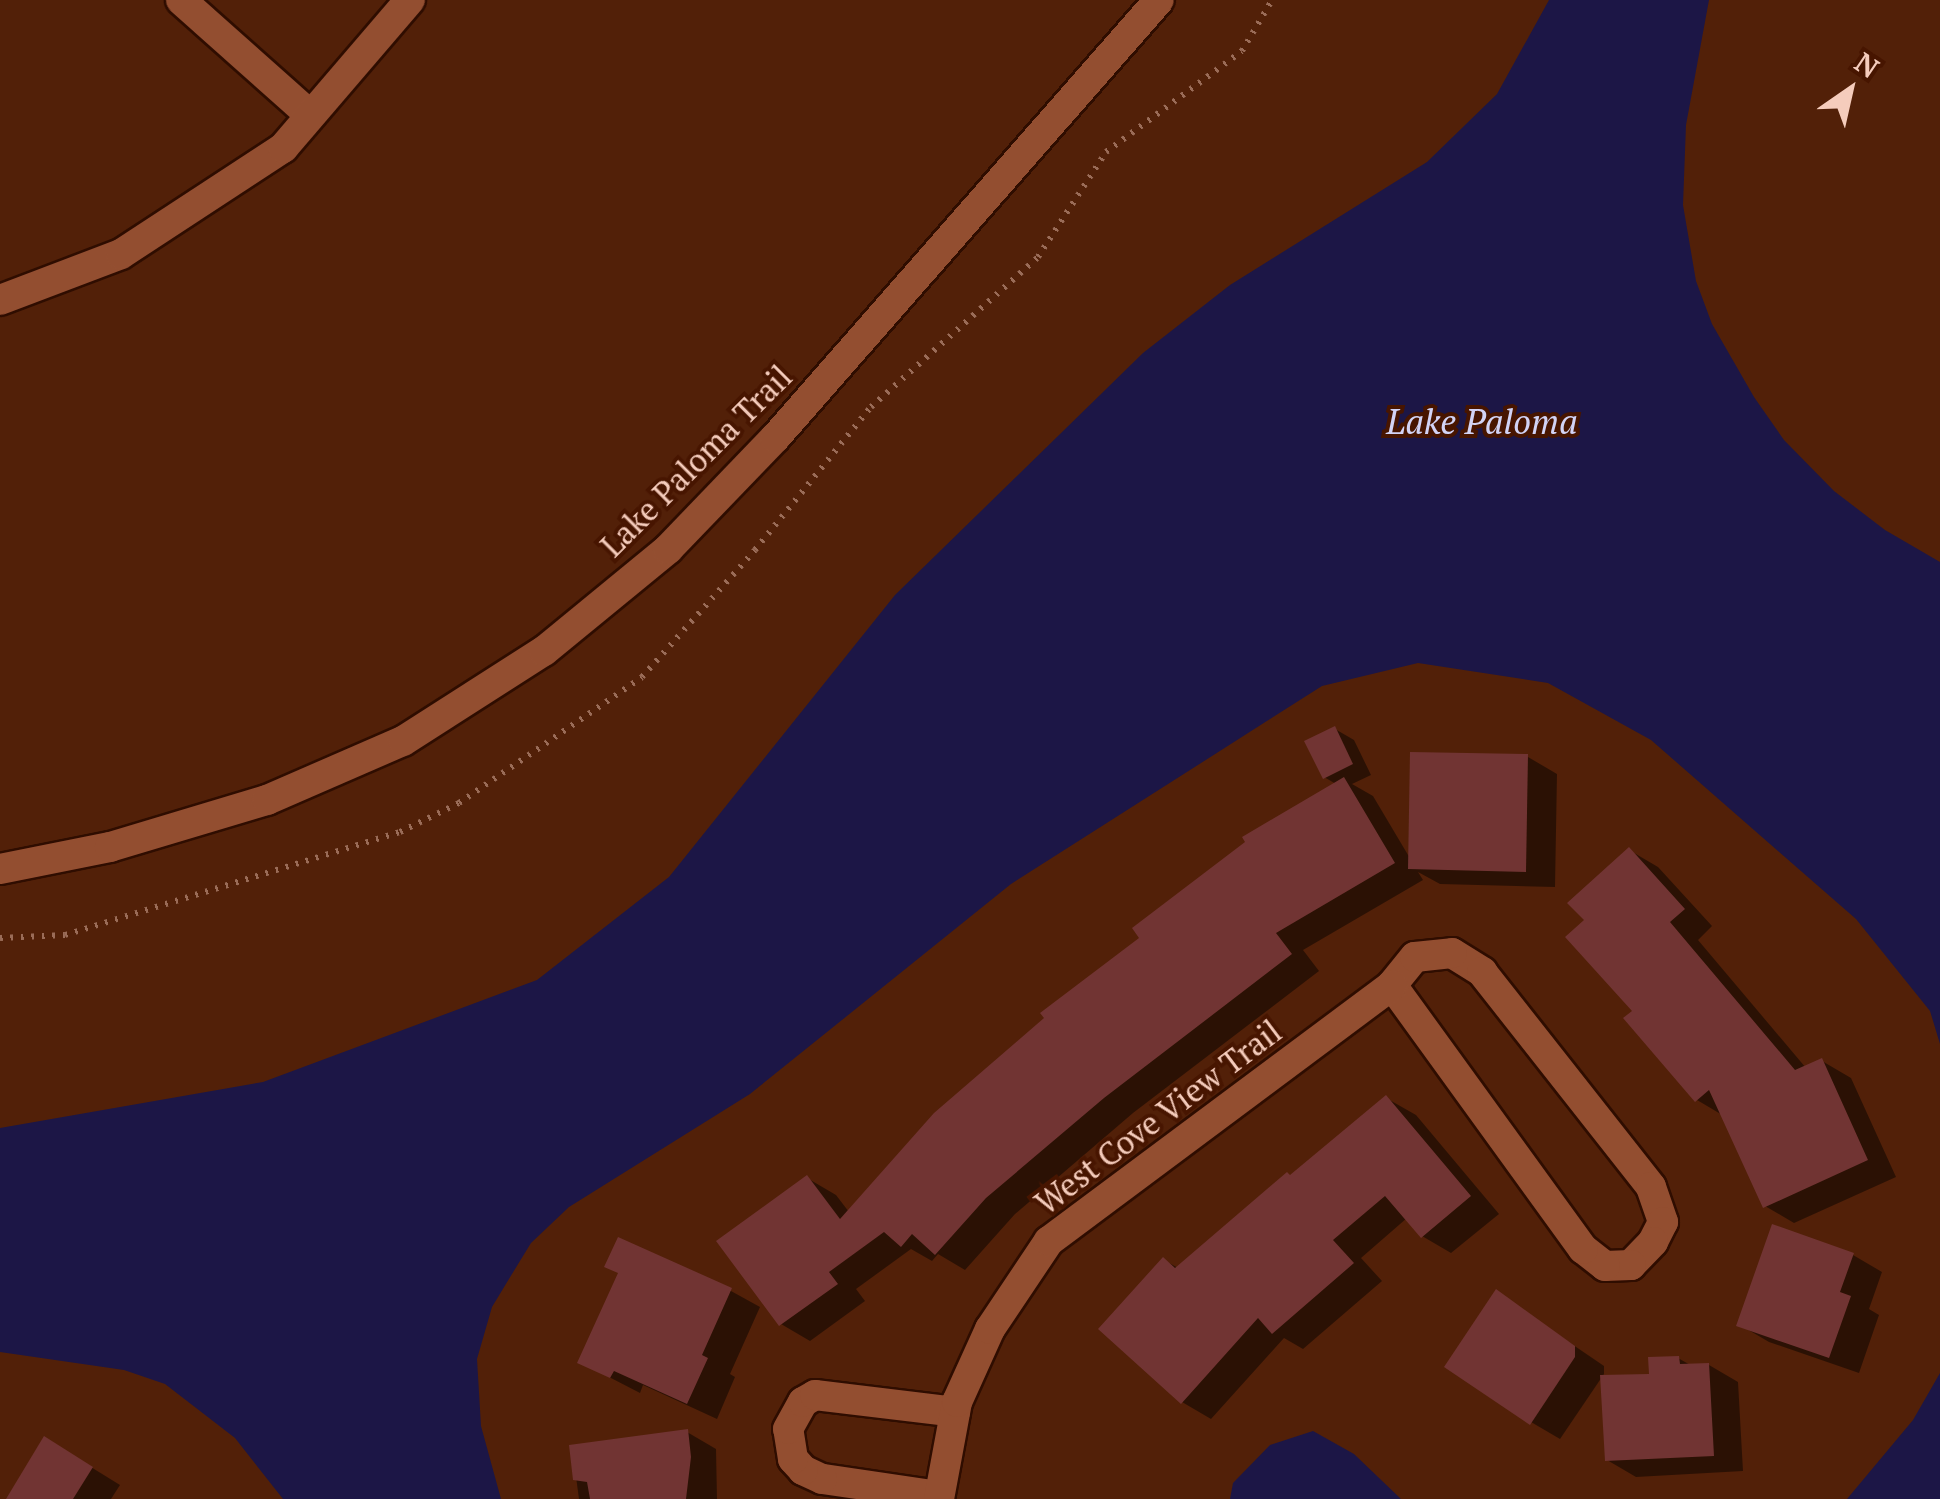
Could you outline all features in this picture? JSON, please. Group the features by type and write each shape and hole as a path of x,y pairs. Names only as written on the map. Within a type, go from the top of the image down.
{"street":[{"path":"181,0 310,115"},
{"path":"0,300 121,254 283,148 410,0"},
{"name":"Lake Paloma Trail","path":"0,869 110,847 267,800 403,741 544,651 668,549 774,438 1159,0"},
{"name":"West Cove View Trail","path":"939,1497 954,1412 990,1328 1049,1241 1392,985 1415,957 1452,953 1482,972 1652,1187 1663,1222 1653,1242 1631,1265 1605,1266 1584,1249 1392,985"},
{"path":"939,1497 822,1478 803,1470 793,1458 788,1429 803,1402 815,1395 954,1412"}],"water":[{"name":"Lake Paloma","path":"1549,0 1709,0 1686,125 1683,205 1696,281 1712,324 1784,440 1834,491 1885,530 1940,562 1940,1044 1930,1011 1856,919 1651,740 1548,683 1418,663 1322,686 1011,884 750,1094 569,1207 531,1243 492,1307 477,1359 481,1426 501,1499 283,1499 235,1438 165,1384 124,1370 0,1352 0,1128 263,1082 537,980 669,877 895,595 1143,353 1230,285 1427,162 1497,94"},
{"path":"1940,1373 1940,1499 1847,1499 1913,1420"},
{"path":"1313,1431 1354,1454 1401,1499 1230,1499 1233,1483 1270,1445"}],"building":[{"path":"1335,726 1353,764 1323,779 1304,741"},
{"path":"1410,752 1528,754 1526,872 1408,869"},
{"path":"1344,777 1395,863 1276,933 1292,954 1104,1098 986,1198 935,1255 912,1234 901,1247 884,1232 829,1272 838,1284 779,1326 716,1241 807,1175 840,1219 934,1113 1044,1018 1040,1013 1139,938 1132,928 1245,842 1242,837"},
{"path":"1629,847 1685,909 1670,922 1795,1070 1822,1058 1868,1160 1763,1208 1709,1090 1695,1102 1623,1018 1632,1011 1565,937 1584,920 1567,903"},
{"path":"1386,1095 1471,1196 1421,1238 1385,1196 1333,1240 1354,1263 1272,1334 1258,1318 1181,1404 1098,1329 1163,1257 1175,1268 1287,1172 1290,1175"},
{"path":"1772,1224 1854,1253 1840,1292 1851,1296 1829,1358 1736,1326"},
{"path":"618,1237 732,1288 702,1355 708,1358 687,1404 614,1371 610,1378 577,1363 618,1273 604,1267"},
{"path":"1496,1289 1575,1346 1575,1357 1530,1425 1444,1367"},
{"path":"1679,1356 1680,1364 1709,1363 1714,1456 1605,1461 1600,1375 1649,1374 1648,1357"},
{"path":"688,1429 691,1457 686,1499 590,1499 587,1482 573,1480 569,1445"},
{"path":"44,1436 93,1467 73,1499 6,1499"}]}
